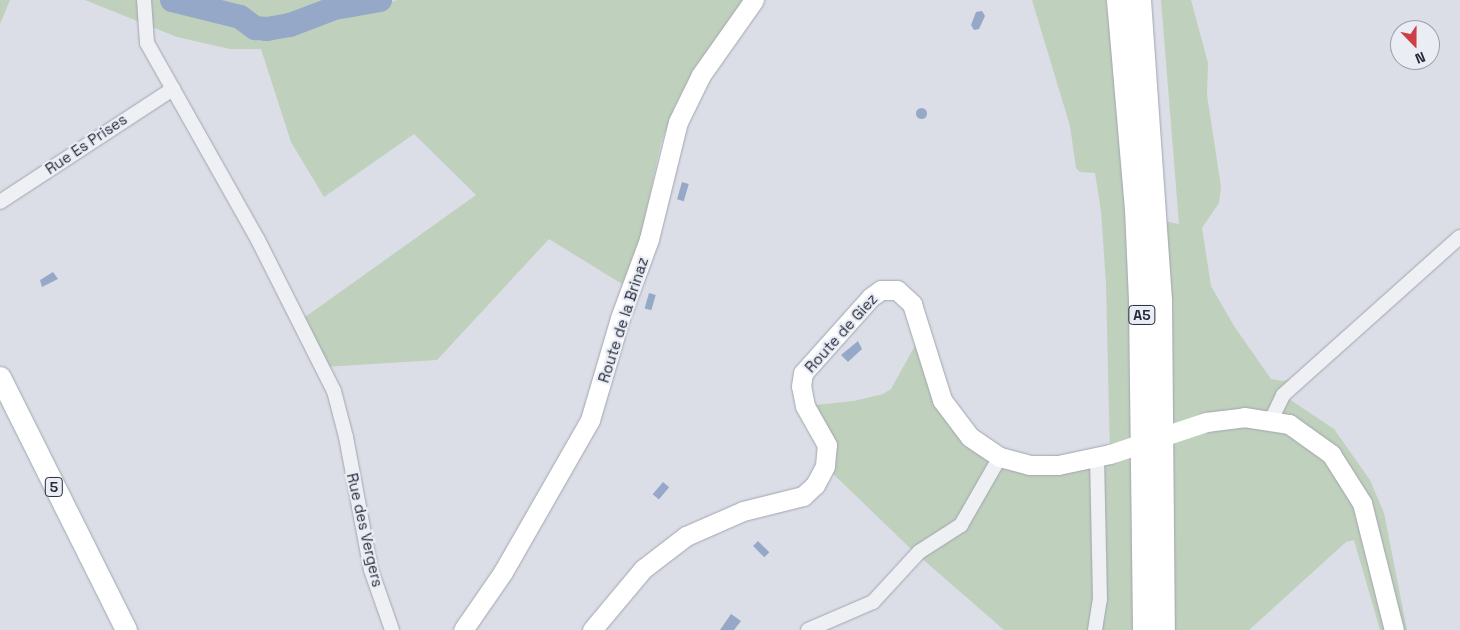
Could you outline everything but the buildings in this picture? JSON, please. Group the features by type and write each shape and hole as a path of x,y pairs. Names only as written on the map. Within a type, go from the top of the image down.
{"highway":[{"name":"A5","path":"1119,0 1141,292 1145,630"},
{"name":"A5","path":"1139,0 1160,300 1164,630"}],"main road":[{"name":"5","path":"0,377 126,630"}],"street":[{"name":"Rue des Vergers","path":"144,0 144,26 147,43 258,240 313,345 334,391 371,570 392,630"},
{"name":"Route de la Brinaz","path":"463,630 503,572 590,420 620,318 649,239 678,122 701,75 754,0"},
{"name":"Rue Es Prises","path":"0,202 173,89"},
{"path":"1271,420 1283,395 1460,237"},
{"name":"Route de Giez","path":"592,630 643,569 686,536 743,511 803,496 815,485 825,466 827,445 805,406 800,386 803,373 875,292 896,290 912,304 931,372 944,404 970,437 1000,457 1044,466 1104,456 1206,422 1244,417 1271,420 1304,433 1331,454 1348,477 1362,503 1394,630"},
{"path":"1095,630 1100,600 1104,456"},
{"path":"808,630 873,602 919,552 961,525 1000,457"}],"green space":[{"path":"0,0 10,0 0,24"},
{"path":"85,0 341,0 297,18 253,17 252,37 259,41 300,33 397,0 744,0 689,78 675,106 661,143 640,240 622,284 549,239 437,360 323,367 301,320 476,195 414,134 324,197 291,142 261,49 230,49 177,37"},
{"path":"1032,0 1106,0 1131,215 1179,224 1161,0 1191,0 1208,63 1207,95 1221,187 1219,203 1202,228 1211,286 1234,326 1271,379 1283,381 1303,375 1283,395 1334,429 1370,480 1384,513 1407,630 1380,630 1354,540 1346,542 1249,630 1004,630 911,549 825,466 805,406 854,401 883,394 891,389 922,333 936,386 1000,457 1110,454 1106,284 1101,211 1095,173 1080,172 1076,168 1070,126"}],"water":[{"path":"982,11 985,16 979,29 974,30 971,25 976,12"},
{"path":"921,107 927,113 921,119 915,113"},
{"path":"682,182 689,184 684,201 677,199"},
{"path":"53,272 58,279 42,287 40,280"},
{"path":"649,293 656,295 651,310 645,308"},
{"path":"858,341 862,349 848,362 841,355"},
{"path":"663,482 669,487 659,499 653,494"},
{"path":"758,541 769,552 764,557 753,546"},
{"path":"731,614 741,621 734,630 720,630"}],"waterway":[{"path":"172,0 240,17 255,28 267,29 290,25 335,8 380,0"}]}
